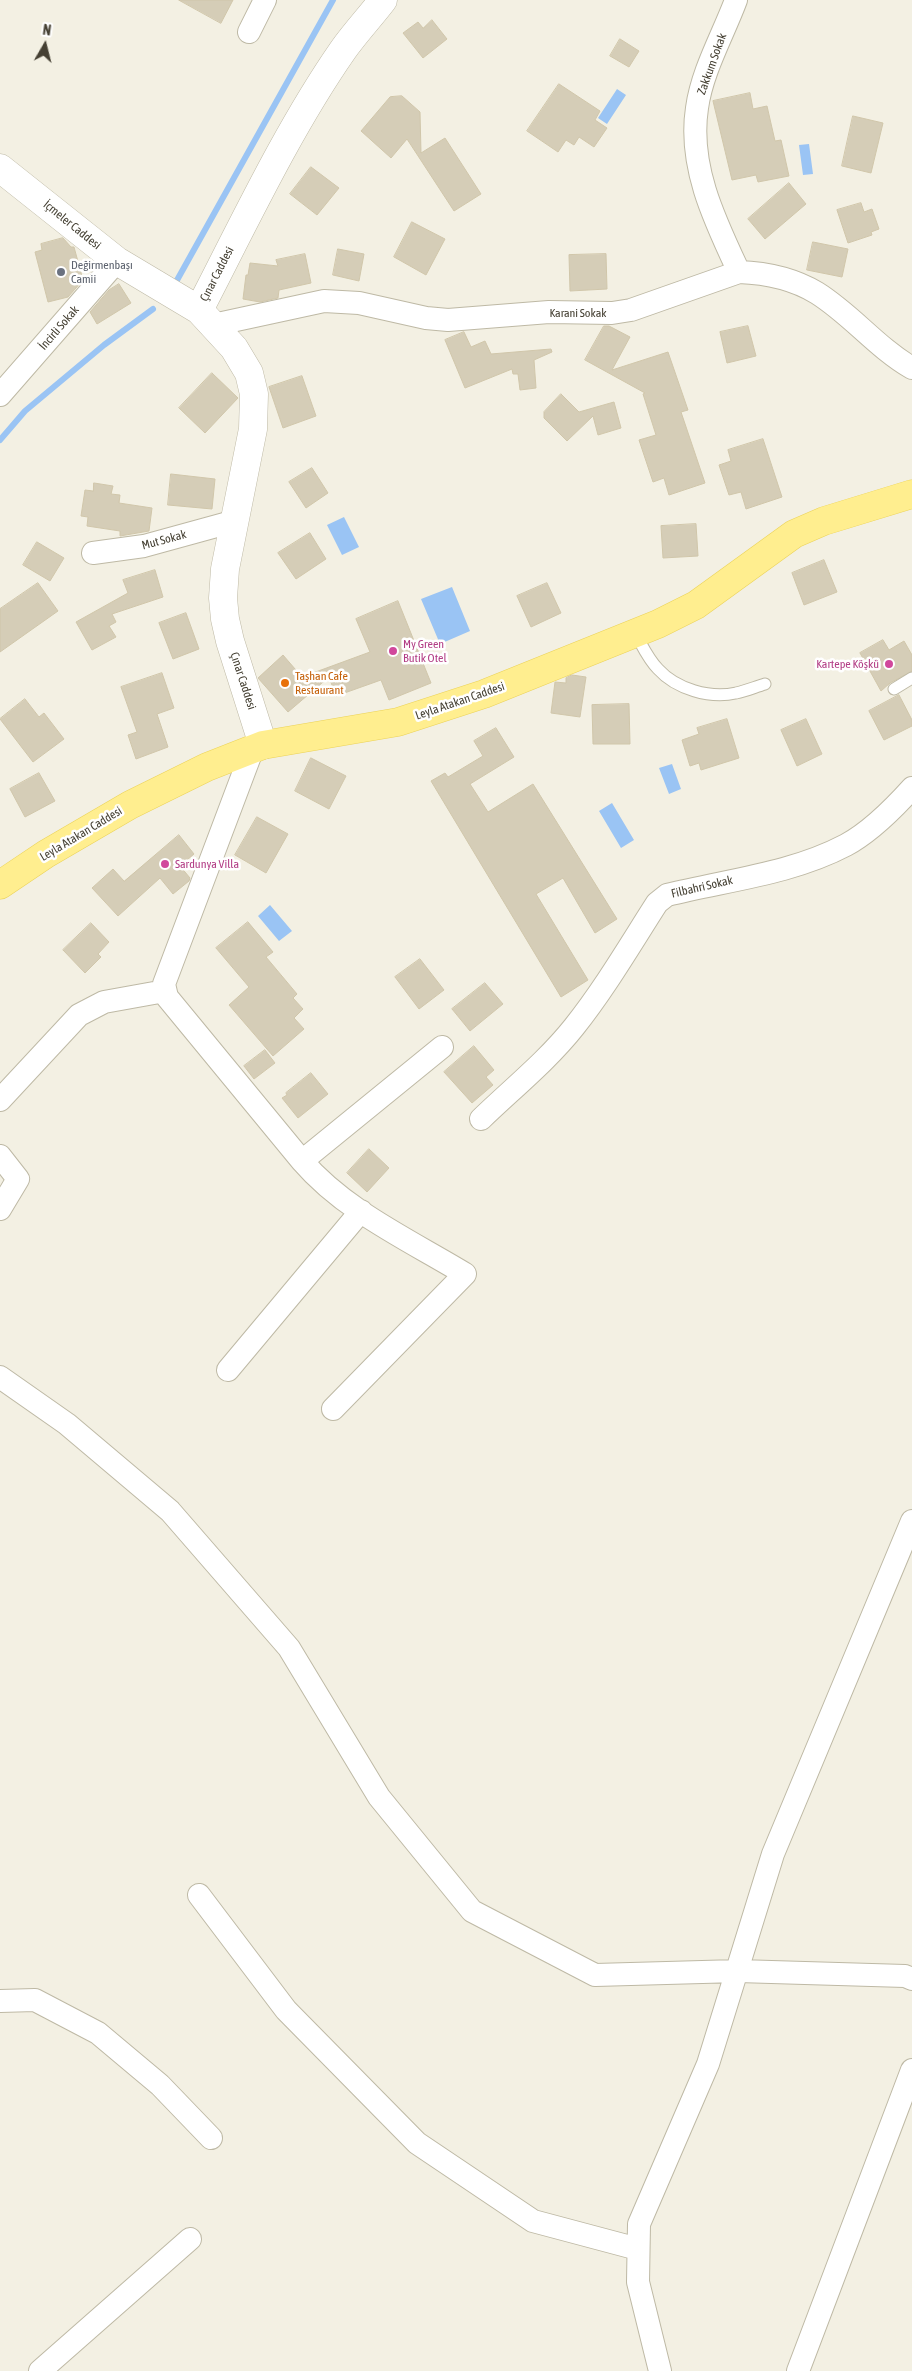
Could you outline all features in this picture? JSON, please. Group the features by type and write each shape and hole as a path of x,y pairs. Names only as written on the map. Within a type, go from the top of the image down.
{"main road":[{"name":"Leyla Atakan Caddesi","path":"0,885 46,854 154,792 207,767 258,746 398,722 484,694 635,633 696,605 794,534 824,521 912,494"}],"street":[{"path":"249,32 265,0"},
{"name":"Çınar Caddesi","path":"258,746 225,619 224,581 253,429 254,394 249,373 239,356 206,318 242,226 317,92 343,50 384,0"},
{"name":"Zakkum Sokak","path":"736,0 705,77 697,108 696,121 698,159 704,189 713,217 739,272"},
{"name":"İçmeler Caddesi","path":"0,168 117,261 206,318"},
{"name":"İncirli Sokak","path":"0,395 117,261"},
{"name":"Karani Sokak","path":"206,318 324,301 359,303 426,318 448,320 549,312 612,314 631,310 739,272 774,276 816,292 881,348 912,368"},
{"name":"Mut Sokak","path":"93,553 144,546 235,521"},
{"path":"258,746 164,984 167,997 302,1161 325,1185 360,1211 465,1274 334,1409"},
{"name":"Filbahri Sokak","path":"481,1119 545,1059 573,1028 609,978 657,903 667,895 796,866 847,844 894,808 912,788"},
{"path":"0,1100 79,1015 104,1002 165,990"},
{"path":"302,1161 442,1047"},
{"path":"0,1156 18,1178 0,1209"},
{"path":"228,1370 360,1211"},
{"path":"0,1377 68,1424 170,1511 289,1648 380,1797 472,1911 595,1975 738,1971 905,1976 912,1979"},
{"path":"660,2371 638,2282 639,2224 708,2064 773,1854 912,1521"},
{"path":"199,1895 286,2010 417,2143 533,2221 638,2249"},
{"path":"0,2002 35,2000 98,2033 160,2085 211,2138"},
{"path":"798,2371 912,2070"},
{"path":"40,2371 190,2239"}],"lane":[{"path":"635,633 658,669 667,678 685,688 720,695 736,693 765,684"},
{"path":"894,689 912,678"}],"water":[{"path":"617,89 626,95 607,124 598,118"},
{"path":"809,144 813,174 803,175 799,145"},
{"path":"344,517 359,547 342,555 327,525"},
{"path":"452,587 470,631 440,644 421,599"},
{"path":"672,764 681,789 669,794 659,768"},
{"path":"612,803 634,840 621,848 599,811"},
{"path":"270,905 292,931 279,941 258,916"}],"building":[{"path":"179,0 233,0 221,23"},
{"path":"432,20 447,39 423,58 403,33 418,22 423,28"},
{"path":"620,39 639,51 629,67 610,56"},
{"path":"559,84 600,111 595,120 607,128 594,147 579,137 574,145 566,140 558,152 527,131"},
{"path":"750,93 753,109 767,106 775,141 781,140 789,176 758,182 756,175 732,180 713,101"},
{"path":"402,96 420,112 421,153 445,138 481,194 454,211 407,139 391,158 361,131 390,97"},
{"path":"853,116 883,123 871,173 842,166"},
{"path":"311,167 339,188 317,215 290,194"},
{"path":"789,183 806,204 765,239 748,219"},
{"path":"861,203 864,212 872,209 879,229 871,232 872,235 848,243 837,210"},
{"path":"412,222 445,239 426,275 394,257"},
{"name":"Değirmenbaşı Camii","path":"63,238 71,247 74,247 83,280 68,297 48,302 35,252 42,250 41,244"},
{"path":"813,242 848,249 842,277 807,270"},
{"path":"338,249 364,254 359,281 333,275"},
{"path":"305,254 311,283 279,290 278,298 260,302 243,299 246,275 248,275 250,263 278,266 276,260"},
{"path":"606,254 607,289 570,291 569,255"},
{"path":"119,284 131,303 97,324 90,312 109,290"},
{"path":"604,326 609,326 630,337 612,370 668,352 688,410 681,412 705,483 669,495 664,478 653,482 639,440 656,435 643,394 645,393 585,360"},
{"path":"748,326 756,356 727,363 720,332"},
{"path":"464,332 471,347 485,341 491,354 551,349 552,352 534,360 536,388 520,390 518,374 513,374 512,369 465,388 445,340"},
{"path":"212,373 238,398 205,433 179,408"},
{"path":"302,376 316,416 283,428 269,387"},
{"path":"561,394 579,412 614,402 621,428 598,435 593,416 567,441 544,418 544,412"},
{"path":"763,439 782,497 746,509 741,492 729,495 719,465 731,461 728,450"},
{"path":"312,468 328,493 306,508 289,482"},
{"path":"171,474 215,479 212,509 168,505"},
{"path":"94,483 113,486 111,494 120,495 119,503 152,508 149,531 120,536 120,531 87,526 88,517 81,516 85,490 93,491"},
{"path":"696,524 698,556 663,558 661,526"},
{"path":"310,533 326,559 296,579 278,553"},
{"path":"37,542 64,558 50,581 23,565"},
{"path":"824,560 837,592 804,605 792,573"},
{"path":"155,570 163,597 112,614 116,622 109,626 116,637 92,650 76,622 128,593 123,580"},
{"path":"38,583 58,611 0,652 0,609"},
{"path":"547,583 561,613 531,627 517,596"},
{"path":"398,601 431,683 389,700 381,680 336,696 329,677 288,712 258,678 283,655 302,677 370,652 356,619"},
{"path":"186,613 199,649 173,659 159,623"},
{"name":"Kartepe Köşkü","path":"883,640 889,650 904,641 912,655 912,671 890,683 881,691 860,653"},
{"path":"162,673 174,708 157,714 168,747 136,759 128,735 137,732 121,687"},
{"path":"572,675 586,677 580,717 551,713 555,682 566,683 566,678"},
{"path":"899,695 912,720 912,726 884,740 869,711"},
{"path":"25,699 39,717 44,713 64,739 33,762 0,719"},
{"path":"629,704 630,744 593,744 592,705"},
{"path":"727,719 739,758 701,770 699,763 690,766 682,740 699,734 697,728"},
{"path":"806,719 822,754 797,766 781,730"},
{"path":"496,728 514,757 470,784 488,812 533,784 617,919 595,933 563,878 536,894 588,980 561,997 431,781 445,773 448,777 483,756 474,741"},
{"path":"311,758 346,776 329,809 295,791"},
{"path":"39,773 55,801 25,817 10,789"},
{"path":"257,817 288,834 266,873 235,855"},
{"path":"179,835 194,854 180,866 190,878 189,881 173,894 160,878 118,916 92,888 113,869 124,881"},
{"path":"248,922 273,952 266,957 297,994 293,998 303,1009 294,1018 304,1029 273,1056 229,1005 249,987 216,948"},
{"path":"91,923 109,942 98,954 101,957 85,973 63,950"},
{"path":"420,959 444,990 419,1009 395,977"},
{"path":"485,983 503,1004 470,1031 452,1009"},
{"path":"474,1046 494,1070 486,1077 493,1085 472,1103 444,1072"},
{"path":"265,1050 275,1063 254,1079 244,1066"},
{"path":"311,1073 328,1094 298,1118 282,1098"},
{"path":"369,1149 389,1168 367,1192 347,1173"}],"waterway":[{"path":"176,282 333,0"},
{"path":"0,440 25,411 104,345 153,309"}],"place":[{"name":"Değirmenbaşı Camii","path":"61,272"},
{"name":"My Green Butik Otel","path":"393,651"},
{"name":"Kartepe Köşkü","path":"889,664"},
{"name":"Taşhan Cafe Restaurant","path":"285,683"},
{"name":"Sardunya Villa","path":"165,864"}]}
